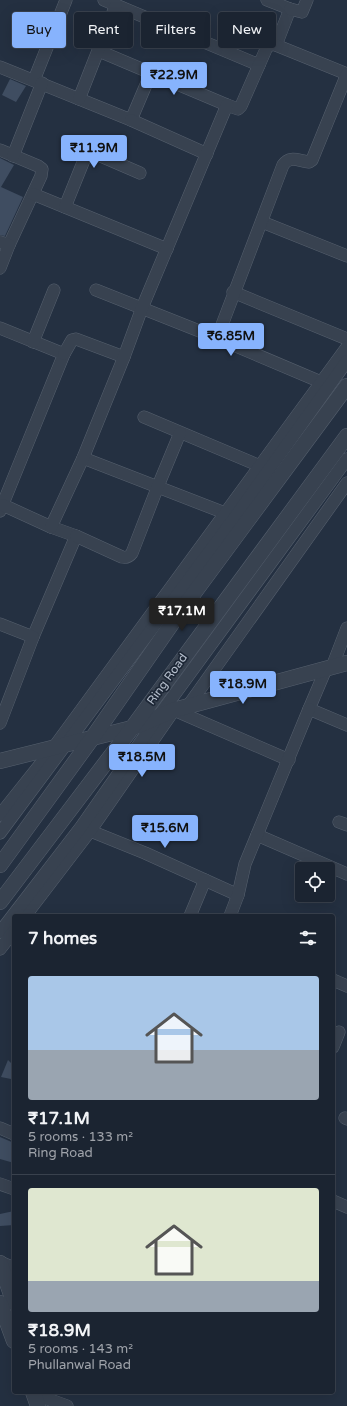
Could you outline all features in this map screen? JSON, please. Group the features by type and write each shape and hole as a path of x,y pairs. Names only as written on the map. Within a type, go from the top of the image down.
{"street":[{"path":"13,156 66,0"},
{"path":"104,0 259,65"},
{"path":"267,0 302,12 307,0"},
{"path":"79,99 116,5"},
{"path":"216,338 233,292 286,162 292,158 309,162 312,160 347,74 276,45 290,9"},
{"path":"99,51 238,109 241,106 267,48"},
{"path":"0,67 131,120 207,154"},
{"path":"131,120 151,73"},
{"path":"51,527 83,458 166,249 227,105"},
{"path":"0,150 42,169 41,176 33,194 5,243 0,268"},
{"path":"65,207 84,160 91,154 96,154 140,173"},
{"path":"33,194 166,249"},
{"path":"262,222 346,253"},
{"path":"33,342 54,290"},
{"path":"96,290 325,384"},
{"path":"233,292 347,339"},
{"path":"0,328 64,354"},
{"path":"124,357 76,339 72,340 64,354 1,508 76,536 122,557 129,557 132,553 180,433"},
{"path":"0,816 60,745 232,521 325,384 347,346"},
{"path":"0,833 60,745 224,513 325,384 347,361"},
{"path":"0,865 93,737 180,612 347,386"},
{"path":"144,417 260,466"},
{"name":"Ring Road","path":"0,902 132,728 347,436"},
{"path":"83,458 224,513"},
{"path":"85,829 158,716 346,460"},
{"path":"22,914 85,829 181,708 347,483"},
{"path":"0,723 33,638 76,536"},
{"path":"0,624 33,638"},
{"path":"231,914 238,895 245,864 309,709 347,628"},
{"path":"0,760 132,728 158,716 181,708 347,663"},
{"path":"181,708 289,760"},
{"path":"309,709 347,725"},
{"path":"85,829 238,895"},
{"path":"257,835 347,874"},
{"path":"191,914 205,880"},
{"path":"0,932 12,922"},
{"path":"0,949 12,933"},
{"path":"335,981 347,986"},
{"path":"335,1043 340,1032"},
{"path":"0,1128 12,1133"},
{"path":"0,1184 12,1188"},
{"path":"335,1202 347,1207"},
{"path":"0,1263 12,1267"},
{"path":"0,1263 12,1297"},
{"path":"0,1303 12,1336"},
{"path":"41,1399 67,1406"}],"building":[{"path":"10,79 26,86 16,102 2,95"},
{"path":"0,158 14,165 1,187 23,197 5,236 0,235"},
{"path":"8,1060 12,1064 11,1079 1,1077"},
{"path":"0,1137 12,1142 12,1162 0,1159"},
{"path":"12,1211 12,1225 0,1226 0,1214"}]}
